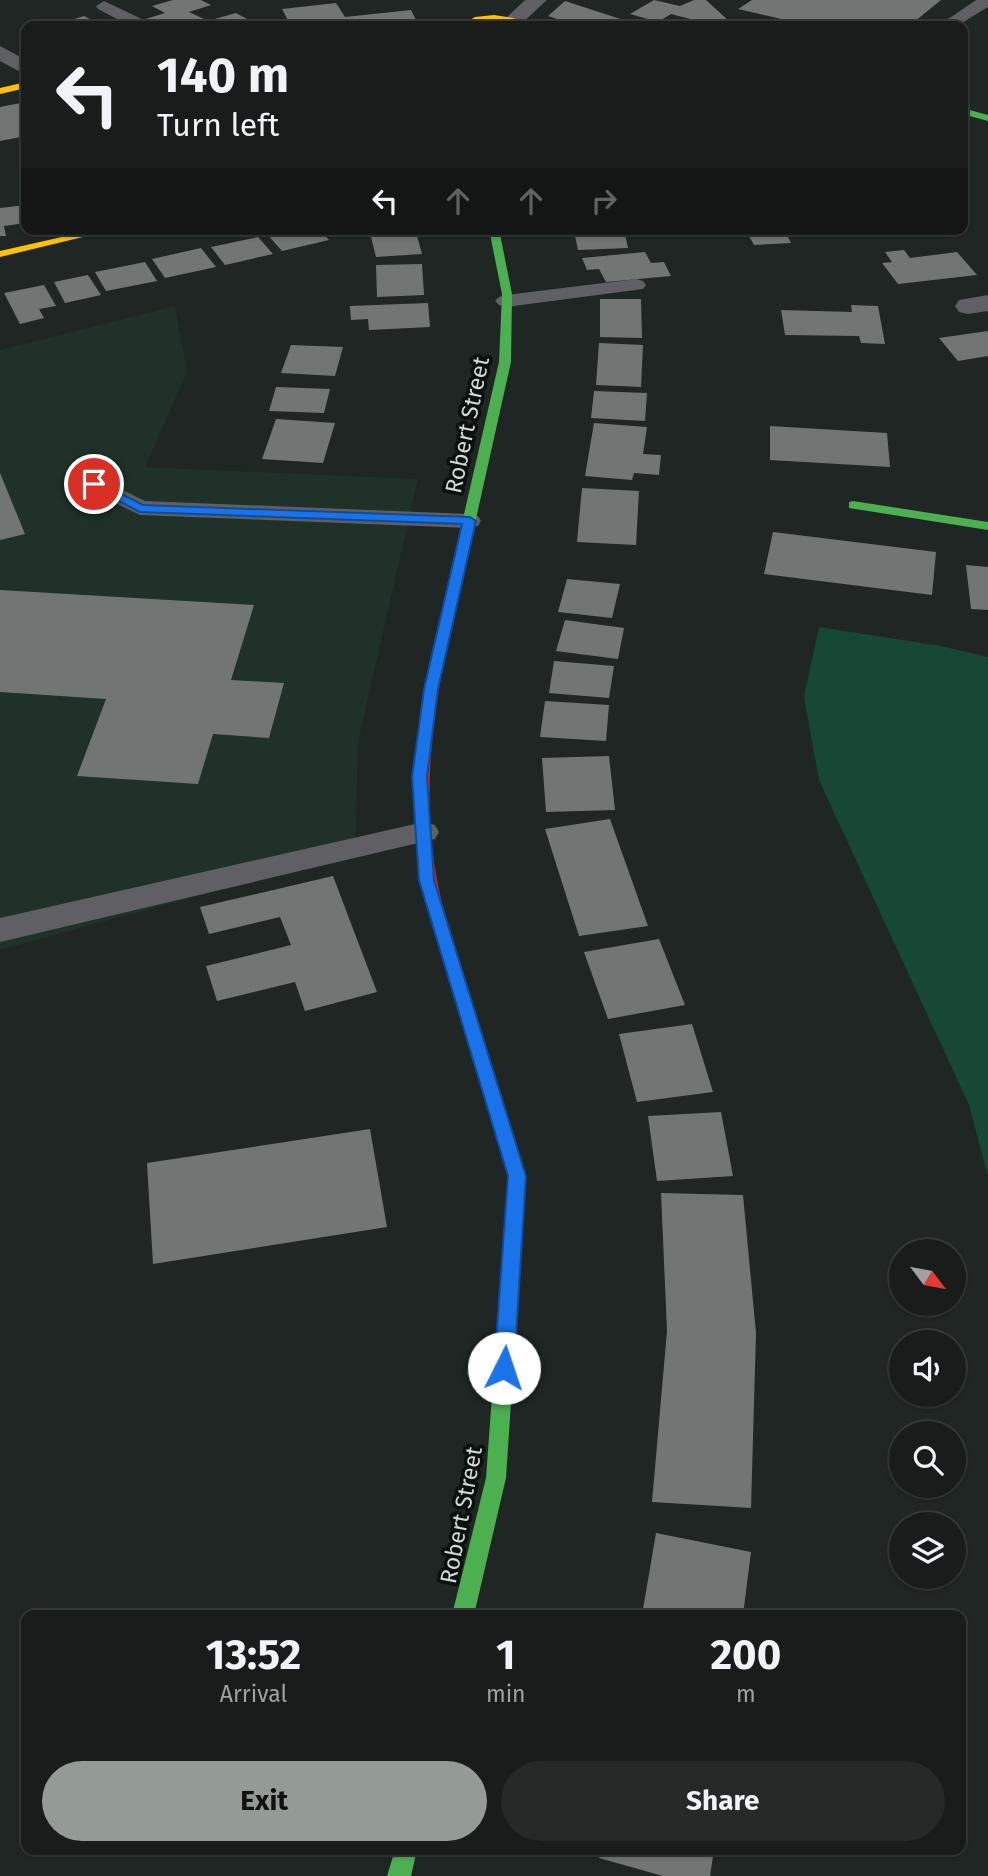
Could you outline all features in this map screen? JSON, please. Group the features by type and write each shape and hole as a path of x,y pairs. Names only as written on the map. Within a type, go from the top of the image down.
{"main road":[{"path":"487,0 516,21"},
{"path":"466,20 484,21"},
{"path":"0,91 21,86"},
{"path":"968,113 988,118"},
{"path":"0,254 84,235"},
{"name":"Robert Street","path":"464,1610 496,1478 517,1176 427,880 420,777 431,689 505,362 506,301 495,235"},
{"path":"853,505 988,526"},
{"path":"399,1876 405,1855"}],"street":[{"path":"521,21 537,0"},
{"path":"0,51 21,66"}],"lane":[{"path":"954,21 987,0"},
{"path":"104,6 132,21"},
{"path":"506,301 636,285"},
{"path":"94,484 140,508 470,521"},
{"path":"0,930 424,832"}],"shaded area":[{"path":"175,306 187,372 145,467 418,479 358,742 355,853 0,950 0,350"}],"green space":[{"path":"819,627 941,646 988,657 988,1176 969,1105 819,780 804,697"}],"building":[{"path":"173,0 201,0 211,5 189,12 204,19 198,21 139,21 165,13 152,6"},
{"path":"654,0 680,6 694,0 706,0 729,21 698,21 671,14 654,21 630,14"},
{"path":"752,0 941,0 915,21 790,21 738,9"},
{"path":"565,1 627,21 564,21 548,16"},
{"path":"336,3 345,17 411,10 416,21 288,21 282,9"},
{"path":"236,13 251,21 213,21"},
{"path":"84,16 94,21 68,21"},
{"path":"21,103 21,137 0,141 0,107"},
{"path":"21,206 21,224 4,226 6,236 0,236 0,208"},
{"path":"268,235 324,235 329,240 282,251"},
{"path":"370,235 417,235 422,254 376,257"},
{"path":"575,235 625,235 628,248 578,250"},
{"path":"733,235 787,235 791,243 754,245 749,236"},
{"path":"258,237 273,254 225,265 211,247"},
{"path":"201,248 216,267 165,278 152,259"},
{"path":"904,250 910,258 957,252 977,275 898,284 882,263 892,262 885,252"},
{"path":"645,252 651,263 664,262 671,276 606,282 599,269 587,270 582,258"},
{"path":"145,262 157,281 106,291 95,272"},
{"path":"422,264 424,295 377,297 376,265"},
{"path":"88,275 101,295 65,303 54,282"},
{"path":"44,285 56,306 39,309 44,318 20,324 4,293"},
{"path":"600,299 641,299 642,338 600,337"},
{"path":"428,303 430,327 369,330 368,319 351,320 350,306"},
{"path":"851,305 878,306 885,344 861,343 859,336 785,335 781,310 852,312"},
{"path":"988,331 988,356 958,361 939,338"},
{"path":"599,343 643,345 641,387 596,385"},
{"path":"291,345 343,347 335,376 281,373"},
{"path":"276,387 330,389 324,413 269,411"},
{"path":"594,391 647,393 645,421 591,418"},
{"path":"276,419 335,423 323,463 262,459"},
{"path":"594,423 647,427 643,454 661,455 659,475 634,473 632,480 585,476"},
{"path":"770,426 887,433 890,467 770,460"},
{"path":"0,473 25,534 0,540"},
{"path":"582,488 639,491 636,545 577,542"},
{"path":"773,532 936,552 932,595 764,574"},
{"path":"966,565 988,567 988,610 971,609"},
{"path":"567,579 620,584 612,618 558,612"},
{"path":"0,590 254,605 231,680 284,683 269,738 213,734 198,784 77,776 106,699 0,692"},
{"path":"565,620 624,628 618,659 556,651"},
{"path":"554,661 614,666 609,698 549,693"},
{"path":"545,701 609,705 606,741 540,737"},
{"path":"609,756 615,810 546,812 542,758"},
{"path":"610,819 648,926 579,936 545,829"},
{"path":"333,876 377,992 305,1011 295,982 217,1001 206,966 291,945 280,917 209,934 200,907"},
{"path":"659,939 685,1005 608,1019 584,952"},
{"path":"692,1024 713,1092 637,1102 619,1034"},
{"path":"721,1112 733,1176 657,1181 648,1116"},
{"path":"370,1129 387,1227 153,1264 147,1163"},
{"path":"661,1193 743,1195 756,1333 751,1508 652,1502 667,1331"},
{"path":"656,1533 751,1552 744,1610 643,1610"},
{"path":"600,1855 713,1855 710,1876 663,1876 599,1858"}],"traffic: fast":[{"path":"968,113 988,118"},
{"path":"437,662 505,362 507,294 495,235"},
{"path":"853,505 988,526"},
{"path":"435,907 517,1176 496,1478 464,1610"},
{"path":"399,1876 405,1855"}],"traffic: slow":[{"path":"473,21 486,17 513,21"},
{"path":"0,91 21,86"},
{"path":"0,254 84,235"}],"traffic: jam":[{"path":"435,907 423,847 421,785 426,722 437,662"}],"route":[{"path":"94,484 140,508 470,521 431,689 420,777 427,880 517,1176 504,1368"}]}
